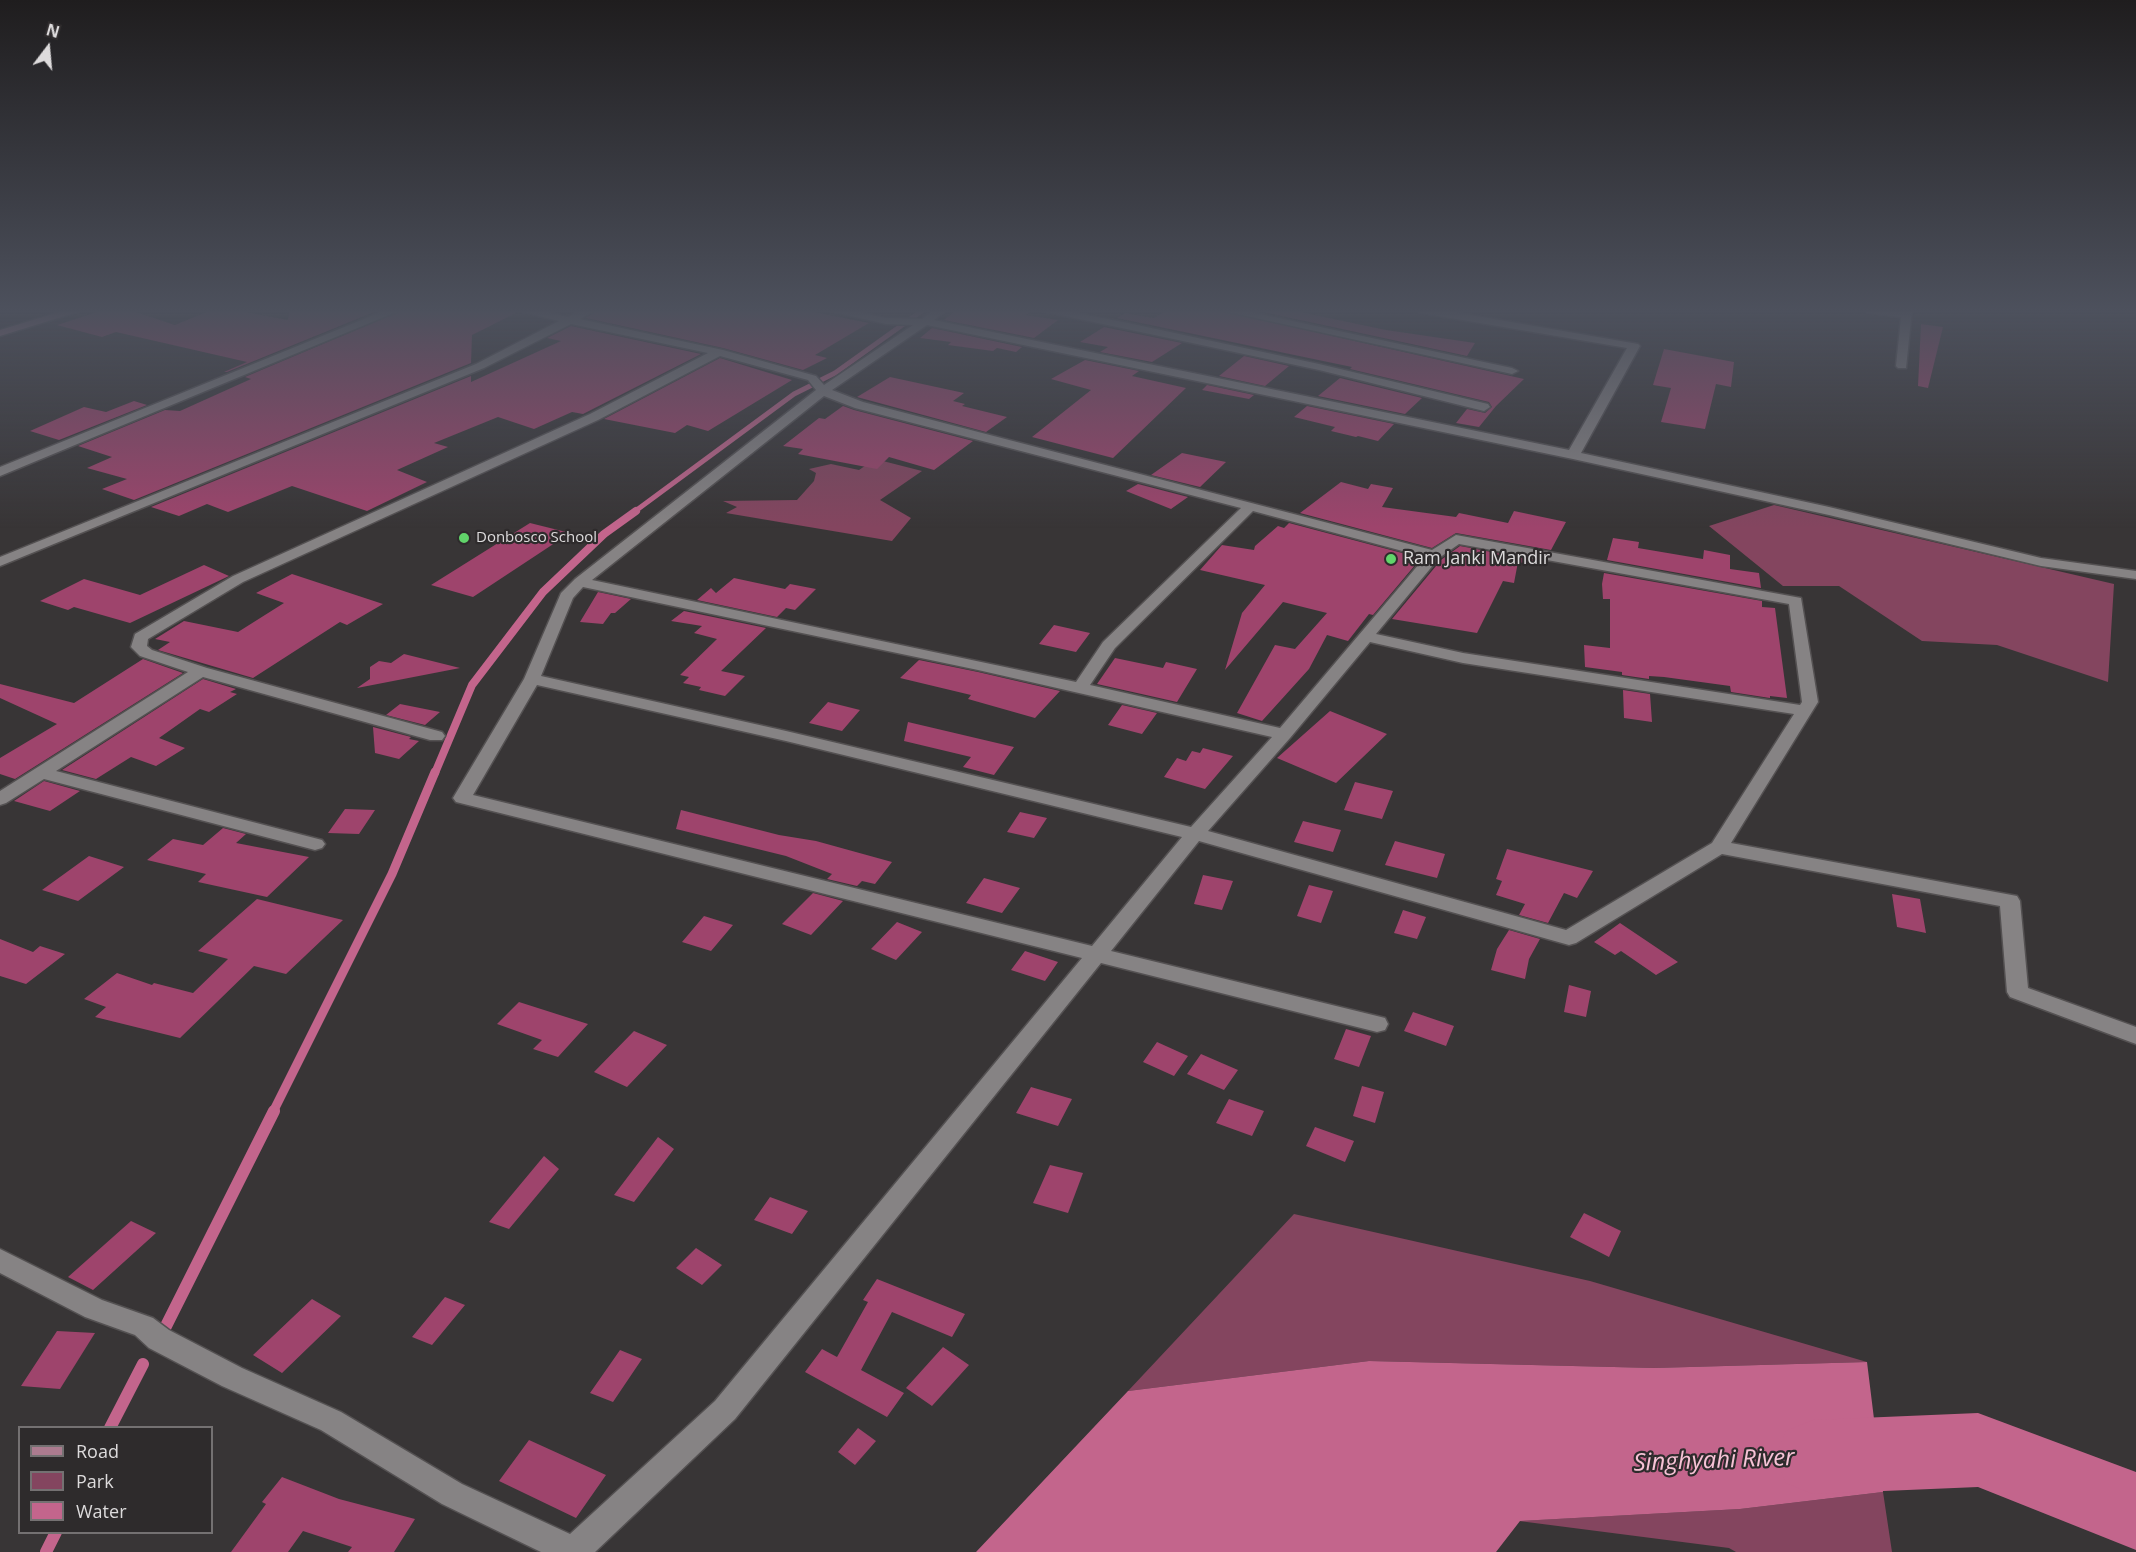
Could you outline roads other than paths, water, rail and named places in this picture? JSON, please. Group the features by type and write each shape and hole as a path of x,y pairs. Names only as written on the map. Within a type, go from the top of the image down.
{"street":[{"path":"0,472 219,382"},
{"path":"0,562 440,382"},
{"path":"436,736 201,671 146,653 139,647 141,638 238,579 594,417 660,382"},
{"path":"816,382 823,391 859,405 1434,555"},
{"path":"836,382 580,582 566,596 532,679 462,798 1377,1024"},
{"path":"1221,382 1573,455 1829,511 2041,562 2136,575"},
{"path":"1383,382 1484,407"},
{"path":"1573,455 1614,382"},
{"path":"1079,688 1109,645 1250,507"},
{"path":"0,1260 94,1309 144,1326 159,1339 331,1421 452,1494 573,1552 724,1410 1195,834 1284,734 1434,555 1456,539 1796,601 1810,702 1719,847 1569,938 1195,834 786,736 532,679"},
{"path":"580,582 1284,734"},
{"path":"1366,636 1463,658 1804,711"},
{"path":"0,799 201,671"},
{"path":"41,773 315,844"},
{"path":"1719,847 2010,901 2018,992 2136,1036"}],"water":[{"path":"1369,1361 1654,1368 1867,1362 1883,1492 1740,1509 1520,1521 1496,1552 976,1552 1128,1391"}],"waterway":[{"path":"634,512 794,394 812,385"},
{"path":"435,773 472,685 543,592 604,534 636,511"},
{"path":"273,1112 392,874 435,772"},
{"path":"161,1336 274,1111"},
{"path":"111,1426 143,1364"},
{"name":"Singhyahi River","path":"1813,1457 1978,1450 2136,1511"},
{"path":"46,1552 55,1534"}],"place":[{"name":"Donbosco School","path":"464,538"},
{"name":"Ram Janki Mandir","path":"1391,559"}]}
